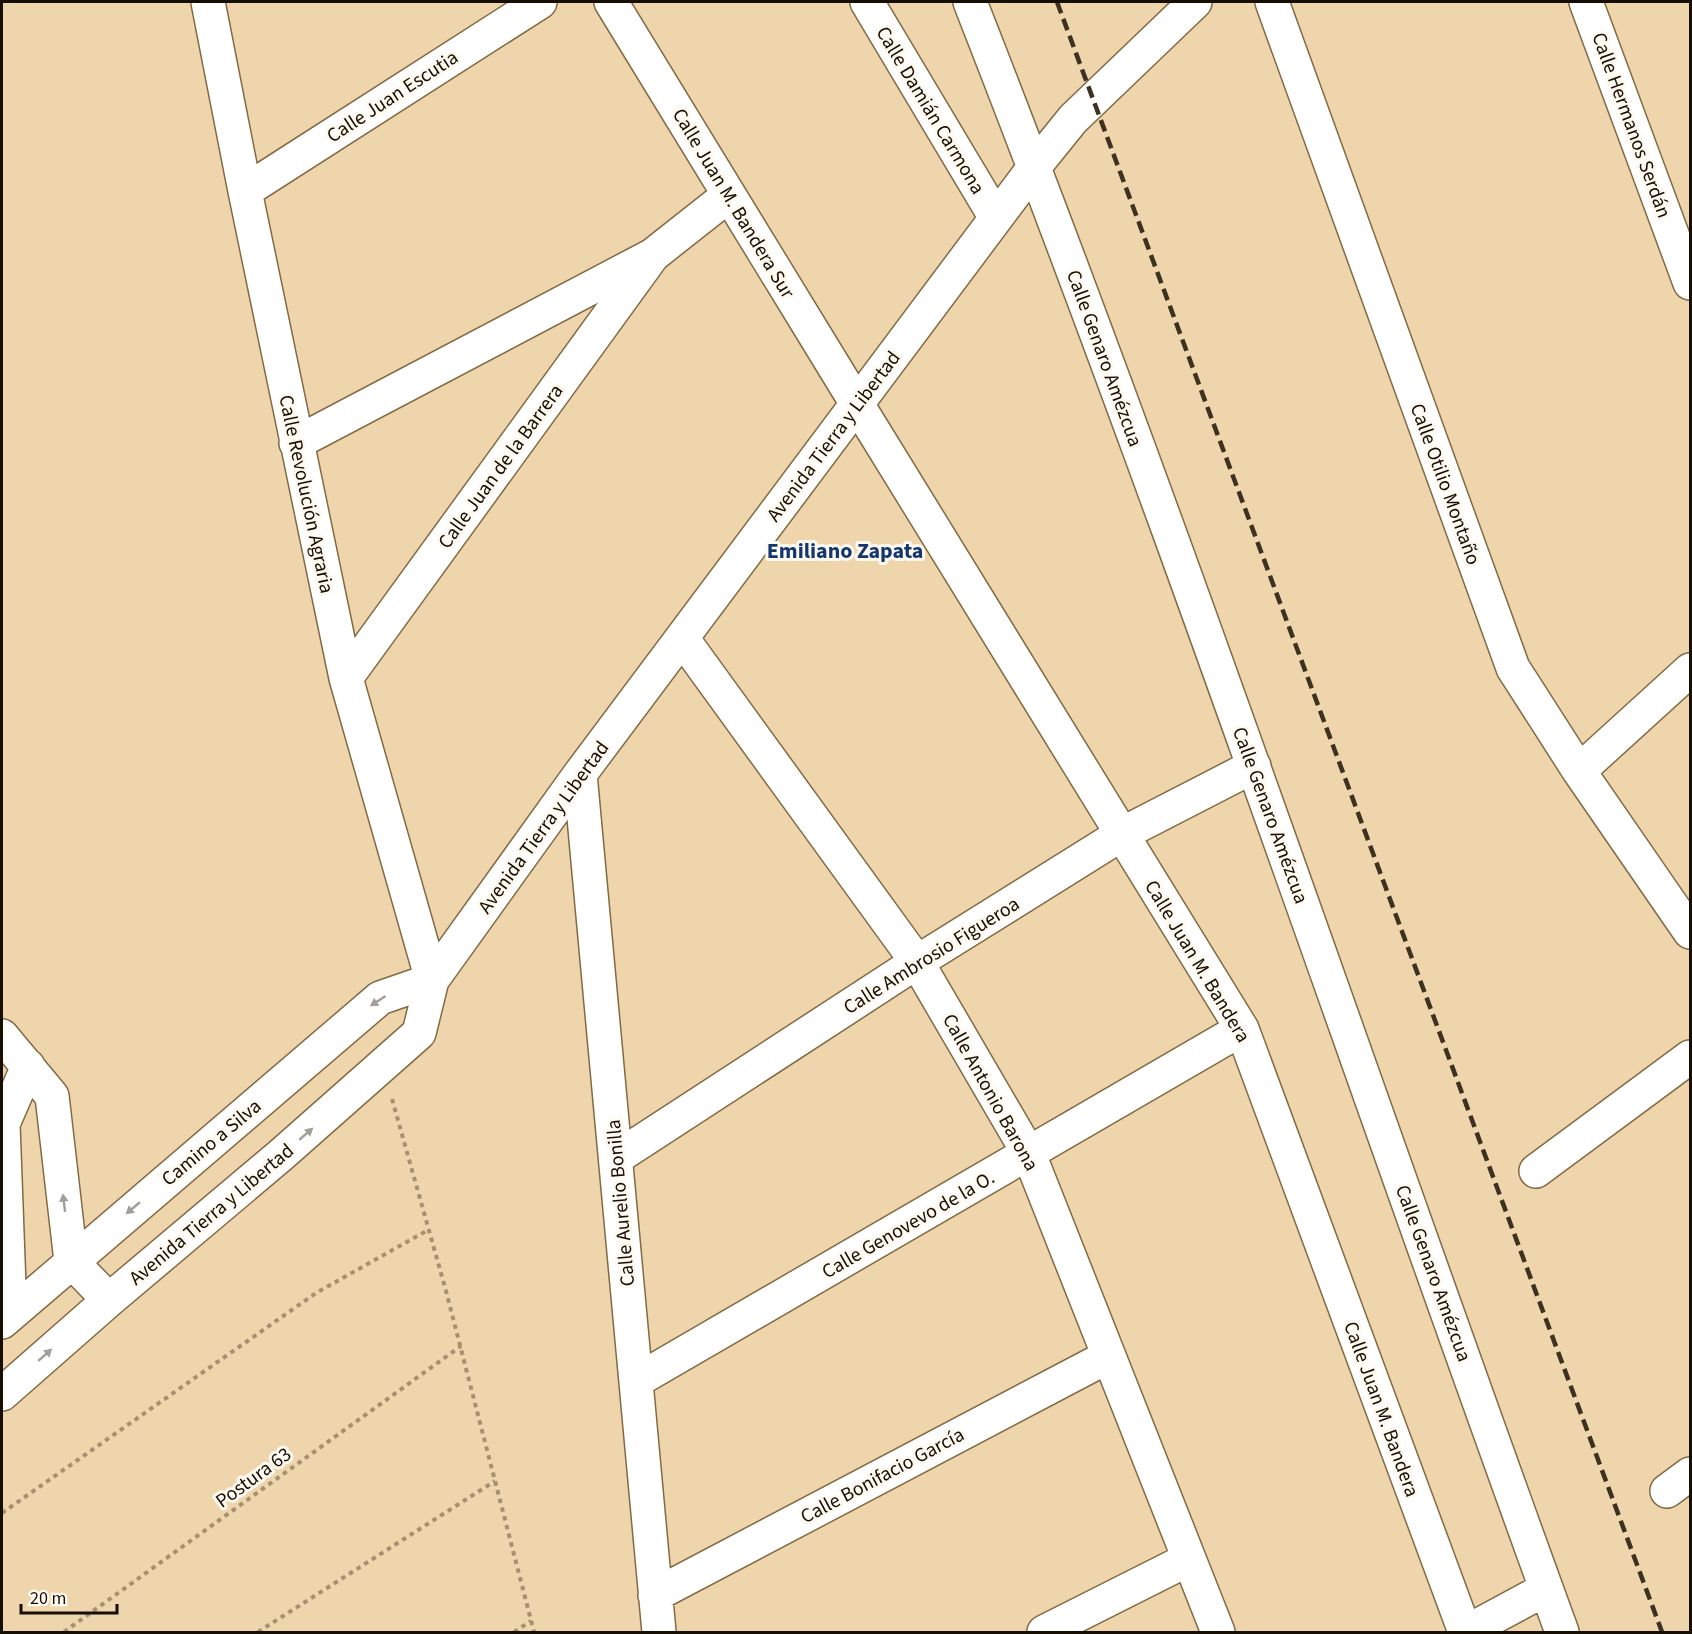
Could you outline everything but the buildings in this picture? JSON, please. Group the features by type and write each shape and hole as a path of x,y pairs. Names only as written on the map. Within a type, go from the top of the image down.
{"street":[{"name":"Calle Revolución Agraria","path":"208,2 296,443 346,678 432,980"},
{"name":"Calle Juan Escutia","path":"245,191 540,2"},
{"name":"Calle Juan M. Bandera Sur","path":"611,2 857,404"},
{"name":"Calle Damián Carmona","path":"867,2 996,218"},
{"name":"Calle Genaro Amézcua","path":"970,2 1035,166 1254,766 1562,1632"},
{"name":"Avenida Tierra y Libertad","path":"2,1394 383,1067 419,1033 432,980 580,774 1035,166 1073,119 1195,2"},
{"name":"Calle Otilio Montaño","path":"1272,2 1513,668 1579,771 1690,932"},
{"name":"Calle Hermanos Serdán","path":"1586,2 1690,283"},
{"name":"Calle Juan de la Barrera","path":"296,443 654,255 729,195"},
{"name":"Calle Juan de la Barrera","path":"346,678 654,255"},
{"name":"Calle Juan M. Bandera","path":"857,404 1242,1029 1466,1632"},
{"name":"Calle Antonio Barona","path":"682,638 917,962 1029,1154 1218,1632"},
{"path":"1579,771 1690,670"},
{"name":"Calle Ambrosio Figueroa","path":"616,1158 917,962 1122,834 1254,766"},
{"name":"Calle Aurelio Bonilla","path":"580,774 659,1632"},
{"name":"Camino a Silva","path":"6,1318 380,998 432,980"},
{"name":"Calle Genovevo de la O.","path":"636,1381 1242,1029"},
{"path":"2,1036 52,1096 71,1261 109,1300"},
{"path":"1536,1171 1690,1057"},
{"path":"6,1318 3,1125 28,1066"},
{"name":"Calle Bonifacio García","path":"655,1594 1108,1356"},
{"path":"1044,1632 1189,1559"},
{"path":"1466,1632 1546,1589"}],"path":[{"path":"383,1067 460,1346 534,1632"},
{"path":"2,1513 316,1293 428,1230"},
{"name":"Postura 63","path":"64,1632 460,1346"},
{"path":"258,1632 495,1481"},
{"path":"514,1632 531,1621"}],"railway":[{"path":"1057,2 1662,1632"}],"district":[{"name":"Emiliano Zapata","path":"845,550"}]}
